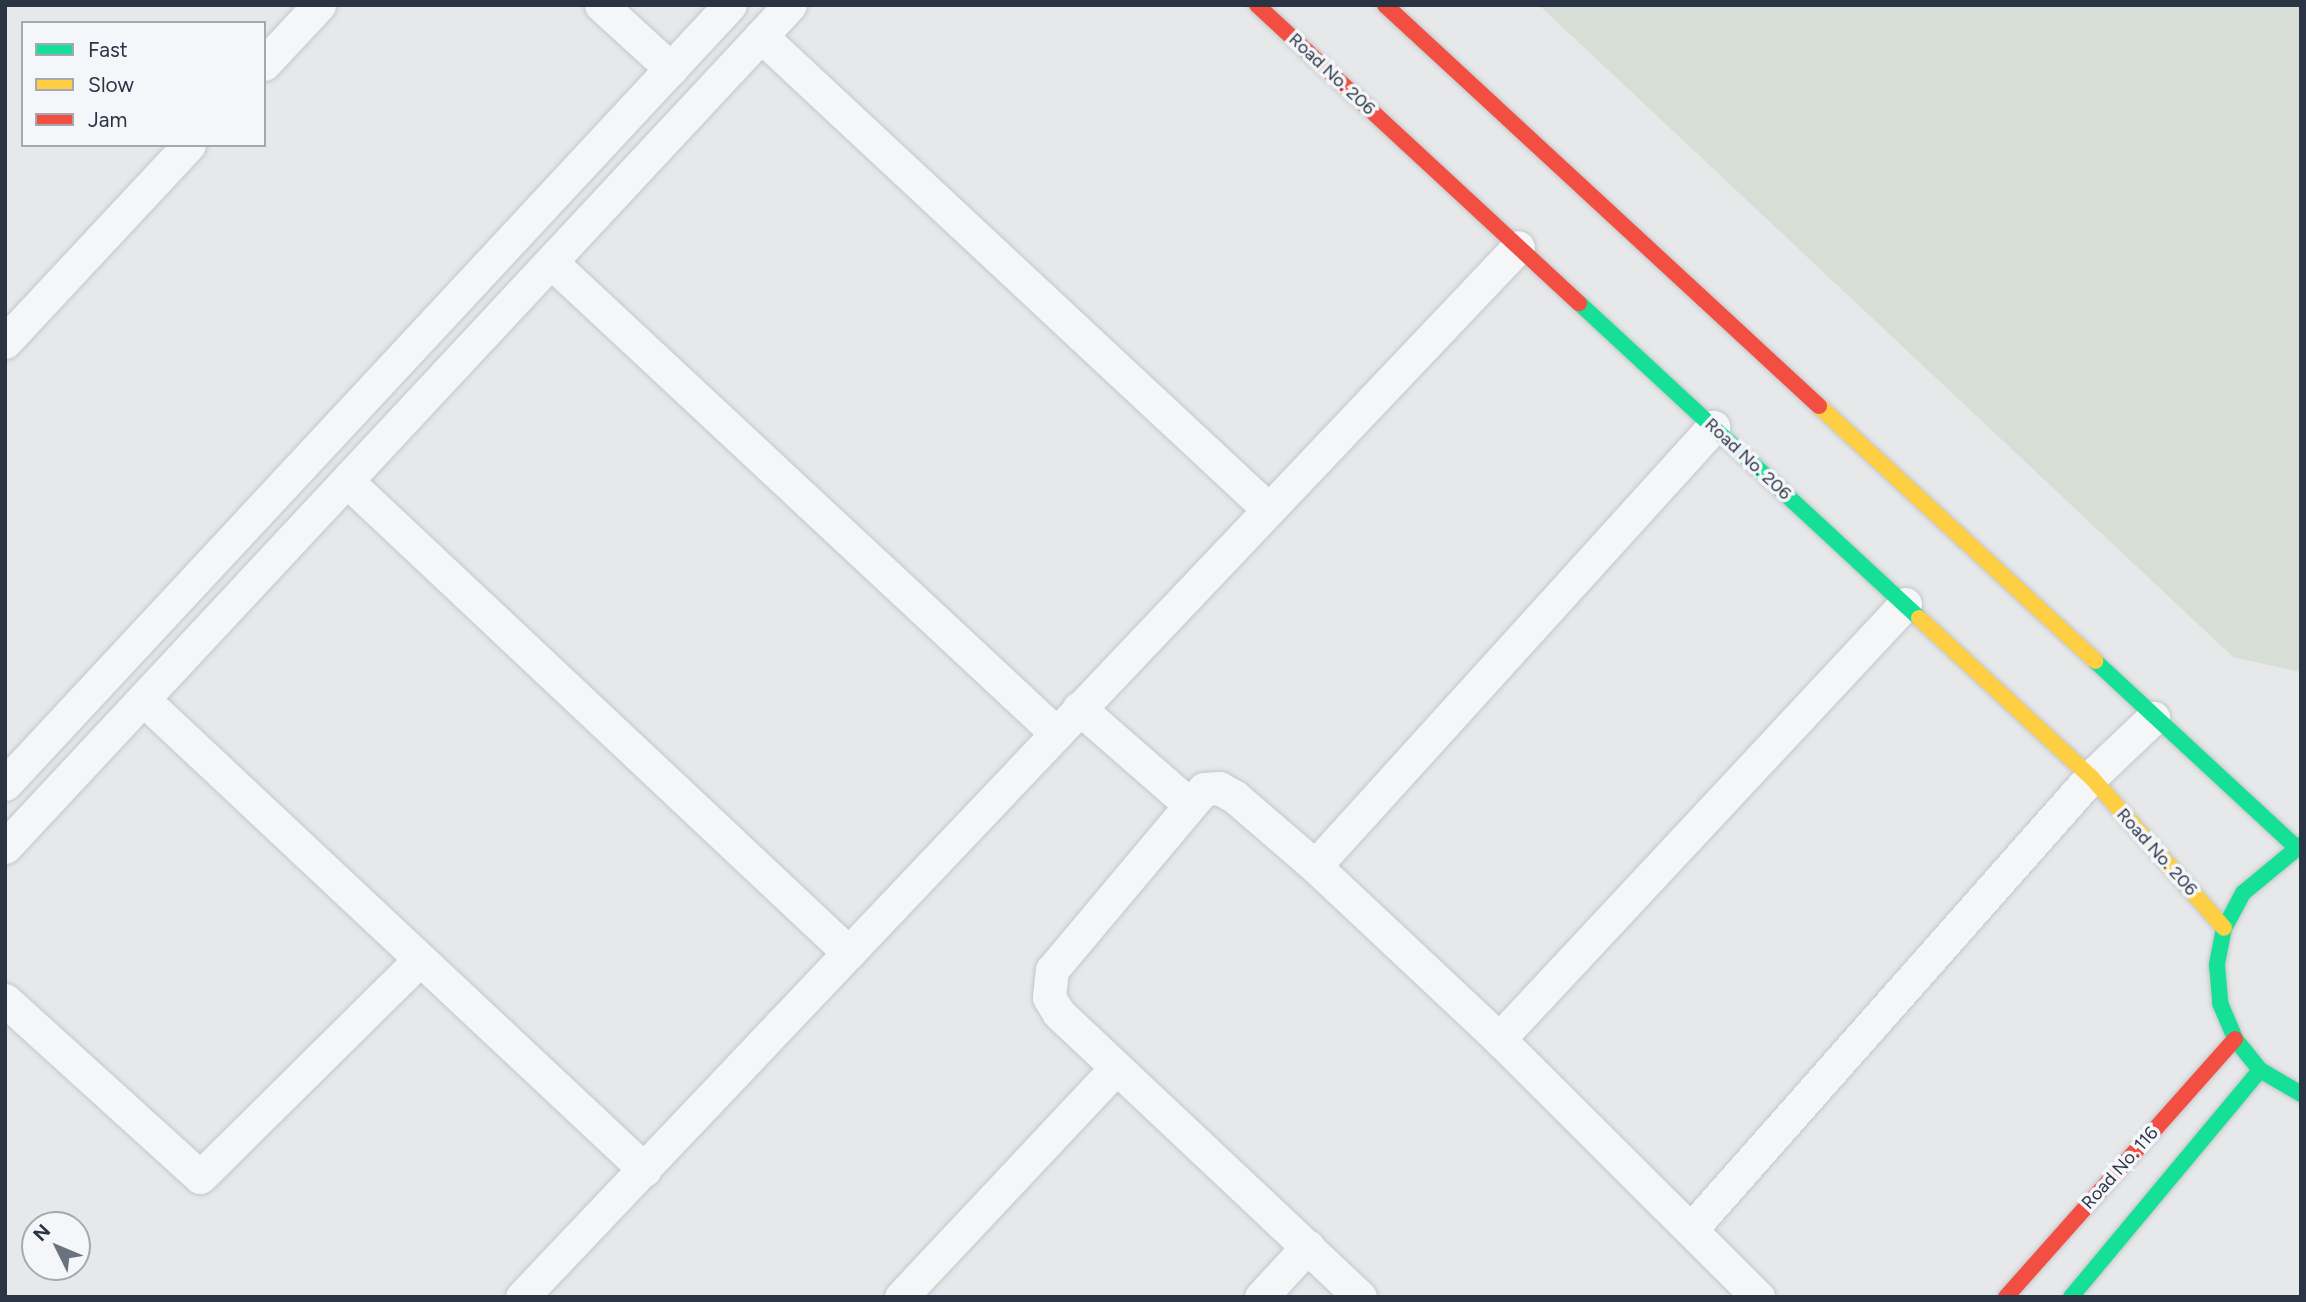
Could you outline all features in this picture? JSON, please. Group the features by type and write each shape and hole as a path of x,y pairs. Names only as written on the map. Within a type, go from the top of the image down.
{"street":[{"path":"266,62 319,5"},
{"path":"601,5 671,69"},
{"path":"5,784 730,5"},
{"path":"5,847 790,5"},
{"name":"Road No. 206","path":"1257,5 2091,778 2224,928"},
{"path":"1385,5 2153,718 2298,846 2243,893 2224,928 2217,965 2219,991 2235,1039 2260,1070 2301,1094"},
{"path":"761,36 1267,508"},
{"path":"5,342 186,147"},
{"path":"522,1297 645,1170 1267,508 1518,247"},
{"path":"551,262 1056,733"},
{"path":"1315,866 1713,427"},
{"path":"347,481 849,953"},
{"path":"1499,1039 1905,604"},
{"path":"143,699 645,1170"},
{"path":"1079,708 1189,804"},
{"path":"1693,1227 2091,778 2153,718"},
{"path":"1360,1297 1116,1068 1058,1012 1049,997 1048,984 1052,970 1204,789 1219,788 1315,866 1693,1227 1758,1297"},
{"path":"5,1000 200,1177 419,960"},
{"name":"Road No. 116","path":"2006,1297 2235,1039"},
{"path":"901,1297 1116,1068"},
{"path":"2071,1297 2260,1070"},
{"path":"1261,1297 1308,1246"}],"shaded area":[{"path":"1539,5 2301,5 2301,672 2233,657"}],"traffic: fast":[{"path":"1579,303 1919,618"},
{"path":"2095,661 2295,846"},
{"path":"2301,845 2243,893 2224,928 2217,965 2220,1003 2235,1039 2260,1070 2301,1094"},
{"path":"2071,1297 2260,1070"}],"traffic: slow":[{"path":"1819,406 2095,661"},
{"path":"1919,618 2091,777 2224,928"}],"traffic: jam":[{"path":"1257,5 1579,303"},
{"path":"1385,5 1819,406"},
{"path":"2006,1297 2235,1039"}]}
